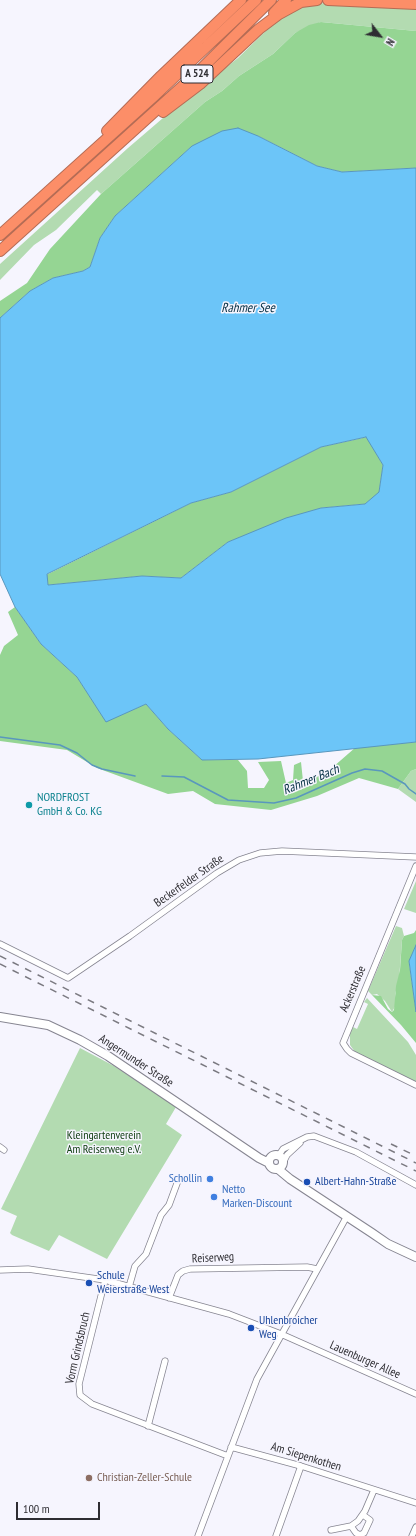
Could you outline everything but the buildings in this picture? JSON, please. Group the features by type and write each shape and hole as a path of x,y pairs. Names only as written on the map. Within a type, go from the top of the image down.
{"highway":[{"path":"75,167 120,117 241,0"},
{"name":"A 524","path":"0,235 169,83 256,0"},
{"name":"A 524","path":"0,251 195,75 271,0"},
{"path":"119,144 200,84 259,29 286,0"},
{"path":"259,29 290,7 301,2 317,0"},
{"path":"328,0 416,4"}],"main road":[{"name":"Angermunder Straße","path":"0,1017 48,1025 80,1040 108,1056 248,1150 277,1162"},
{"path":"277,1162 297,1184 388,1244 416,1257"}],"street":[{"name":"Beckerfelder Straße","path":"0,944 68,978 130,936 217,873 239,860 260,853 282,851 416,857"},
{"name":"Ackerstraße","path":"416,866 415,873 343,1043 347,1050 351,1053 416,1085"},
{"path":"277,1162 307,1137 314,1136 328,1140 356,1152 416,1185"},
{"path":"129,1287 135,1266 146,1254 161,1215 170,1205 179,1178"},
{"path":"198,1536 257,1379 347,1216"},
{"name":"Reiserweg","path":"169,1298 178,1275 182,1271 190,1269 307,1267 317,1269"},
{"path":"0,1270 28,1269 105,1280 169,1298"},
{"name":"Vorm Grindsbruch","path":"105,1280 79,1384 79,1392 84,1400 228,1456"},
{"name":"Lauenburger Allee","path":"169,1298 229,1314 281,1334 416,1394"},
{"path":"148,1426 165,1361"},
{"name":"Am Siepenkothen","path":"231,1447 301,1466 416,1503"},
{"path":"276,1536 301,1466"},
{"path":"332,1530 351,1526 363,1515 374,1490"},
{"path":"351,1526 356,1533 360,1535 364,1533 370,1520 363,1515"},
{"path":"412,1536 416,1527"}],"green space":[{"path":"318,3 416,7 416,31 321,22 295,33 273,54 239,76 222,91 205,102 101,194 97,190 56,230 34,245 0,280 0,264 128,148 184,100 238,58 279,18 291,10"},
{"path":"321,22 416,31 416,168 342,172 317,166 258,136 192,146 115,216 100,238 90,267 83,271 53,278 30,291 0,318 0,301 27,283 50,249 101,194 205,102 222,91 239,76 273,54 295,33 309,25"},
{"path":"367,437 383,465 379,493 365,504 321,508 228,542 181,578 142,576 48,585 46,575 191,503 231,492 321,447"},
{"path":"15,607 41,644 77,677 106,721 146,704 168,729 202,760 238,760 247,771 248,788 264,788 269,780 258,762 281,761 286,783 293,780 294,765 301,762 303,781 325,774 356,747 416,742 416,769 411,771 398,789 359,778 317,796 271,810 215,804 193,791 168,794 97,768 67,750 0,741 0,655 4,646 18,635 8,612"},
{"path":"416,769 416,802 398,789 411,771"},
{"path":"416,881 416,913 404,909"},
{"path":"396,926 402,928 404,936 402,940 399,980 395,994 396,1005 392,1012 385,1001 377,994 372,995 368,991"},
{"path":"416,930 416,945 409,962 416,1012 416,1043 372,995 381,996 388,1009 392,1012 394,1010 396,986 400,970 402,940 404,936 414,933"},
{"path":"367,998 408,1042 416,1055 416,1083 355,1052 350,1045 350,1033 353,1027 357,1029 368,1004 364,1002"},
{"name":"Kleingartenverein Am Reiserweg e.V.","path":"80,1048 114,1066 176,1107 166,1124 182,1135 107,1259 59,1235 49,1251 12,1235 10,1233 17,1216 1,1209"}],"water":[{"name":"Rahmer See","path":"238,128 258,136 317,166 342,172 416,168 416,742 258,759 202,760 168,729 146,704 106,722 77,677 41,644 15,607 0,574 0,318 30,291 53,278 83,271 90,267 100,238 115,216 192,146 222,131","holes":["366,437 383,465 379,492 365,504 321,508 286,518 228,542 181,578 142,576 48,585 47,574 191,503 231,492 321,447"]},
{"path":"416,945 416,1012 409,961"}],"waterway":[{"name":"Rahmer Bach","path":"0,737 60,745 77,753 92,765 102,769 135,776"},
{"name":"Rahmer Bach","path":"162,776 184,777 228,800 274,803 296,798 352,773 365,769 382,771 405,784 416,794"}],"railway":[{"path":"0,956 416,1163"},
{"path":"0,964 416,1171"},
{"path":"391,1144 416,1156"}],"place":[{"name":"NORDFROST GmbH & Co. KG","path":"29,805"},
{"name":"Schollin","path":"210,1179"},
{"name":"Albert-Hahn-Straße","path":"307,1182"},
{"name":"Netto Marken-Discount","path":"214,1197"},
{"name":"Schule Weierstraße West","path":"89,1283"},
{"name":"Uhlenbroicher Weg","path":"251,1328"},
{"name":"Christian-Zeller-Schule","path":"89,1478"}]}
